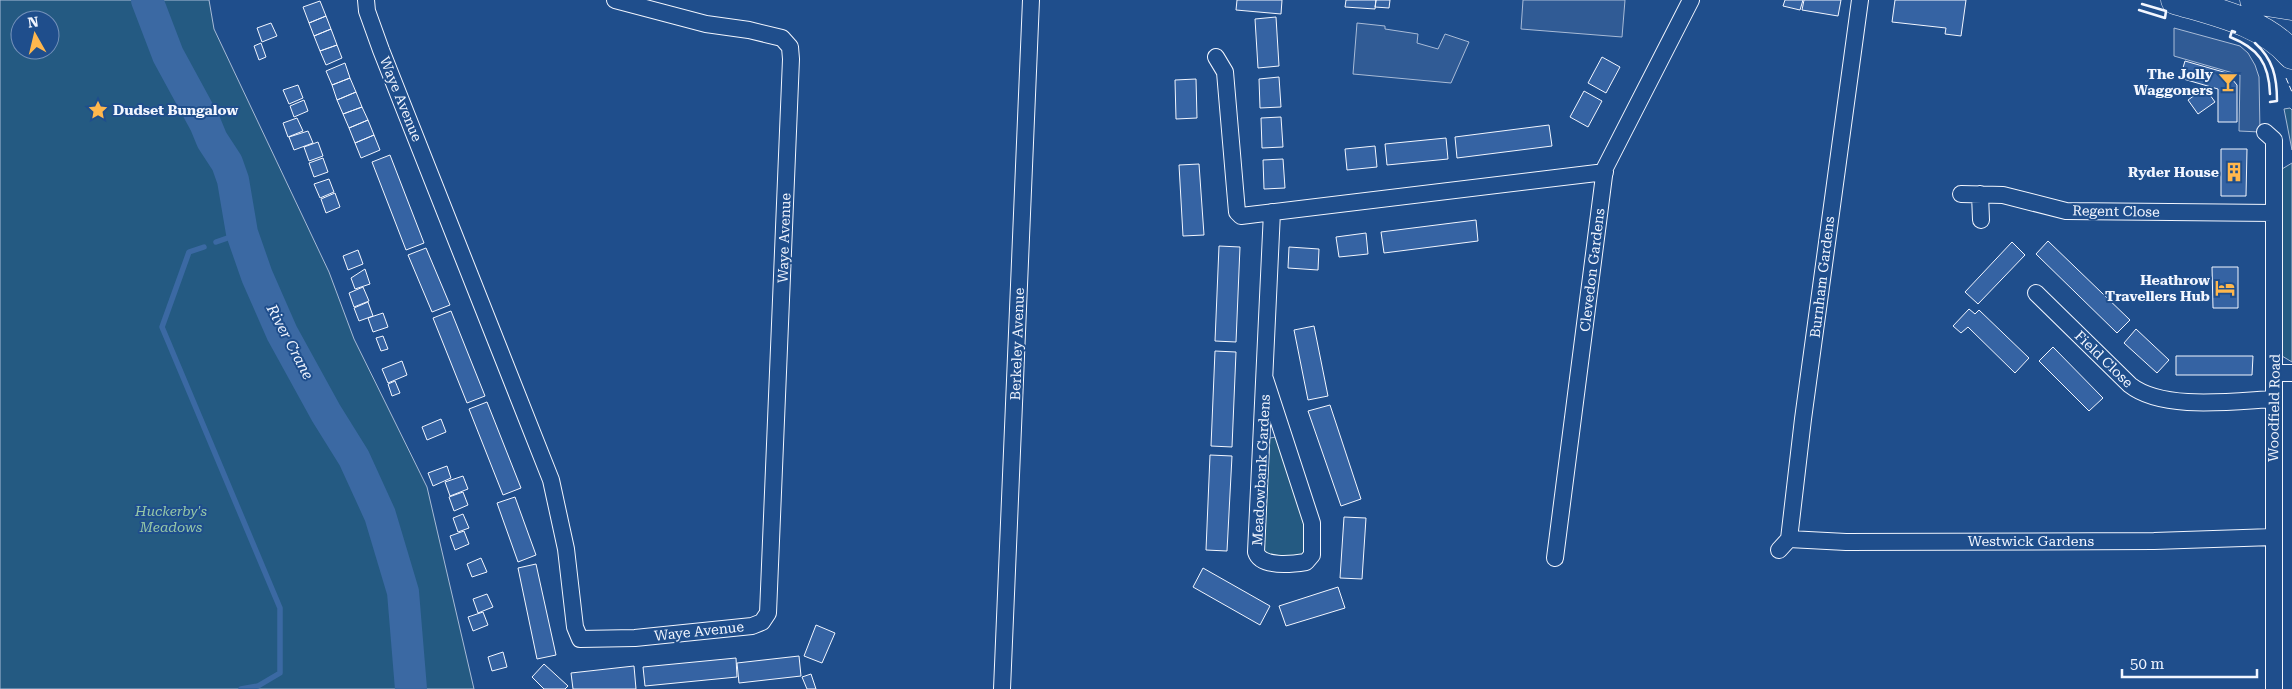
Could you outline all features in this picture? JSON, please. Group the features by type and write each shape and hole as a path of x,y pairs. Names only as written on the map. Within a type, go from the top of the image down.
{"highway":[{"path":"2175,0 2245,23 2268,35 2292,55"},
{"path":"2254,0 2292,6"}],"street":[{"name":"Waye Avenue","path":"366,0 367,11 384,58 551,480 566,549 575,627 580,639 635,638 752,626 762,622 768,613 792,59 790,47 782,38 749,30 706,24 615,0"},
{"name":"Berkeley Avenue","path":"1002,689 1031,0"},
{"name":"Clevedon Gardens","path":"1555,558 1605,168 1691,0"},
{"name":"Burnham Gardens","path":"1784,544 1803,419 1860,0"},
{"path":"1216,57 1225,72 1237,212 1241,216 1605,172"},
{"name":"Woodfield Road","path":"2265,132 2274,140 2275,373 2272,537 2274,689"},
{"name":"Regent Close","path":"1961,194 2003,195 2066,211 2274,213"},
{"path":"1980,194 1981,220"},
{"name":"Meadowbank Gardens","path":"1265,379 1312,523 1312,555 1306,562 1265,562 1259,559 1256,552 1272,212"},
{"name":"Field Close","path":"2036,293 2130,385 2144,394 2160,400 2180,402 2274,399"},
{"path":"2275,373 2292,373"},
{"name":"Westwick Gardens","path":"1784,544 2135,541 2272,537"}],"green space":[{"name":"Huckerby's Meadows","path":"0,0 209,0 214,29 329,272 354,339 427,487 474,689 0,689"},
{"path":"2290,108 2292,110 2292,150 2284,109"},
{"path":"2292,163 2292,362 2282,356 2282,169"},
{"path":"1276,437 1305,524 1304,553 1300,556 1270,556 1264,553 1267,441 1270,438"}],"shaded area":[{"path":"1523,0 1625,0 1622,37 1521,29"},
{"path":"1357,23 1385,26 1385,29 1418,34 1417,43 1438,49 1445,34 1469,42 1451,83 1353,74"},
{"path":"2174,28 2240,46 2248,53 2259,77 2260,132 2239,131 2240,75 2174,56"}],"building":[{"path":"1237,0 1282,0 1281,14 1236,10"},
{"path":"1346,0 1376,0 1375,9 1345,7"},
{"path":"1376,0 1390,0 1389,8 1375,7"},
{"path":"1785,0 1803,0 1800,10 1783,6"},
{"path":"1804,0 1841,0 1838,16 1802,10"},
{"path":"1895,0 1966,0 1961,36 1945,34 1946,28 1892,22"},
{"path":"320,1 326,16 309,23 303,7"},
{"path":"326,16 331,29 314,36 309,23"},
{"path":"1276,17 1279,66 1258,68 1255,19"},
{"path":"271,23 277,36 262,42 257,28"},
{"path":"331,29 337,45 320,51 314,36"},
{"path":"261,43 266,57 259,60 254,46"},
{"path":"337,45 342,58 326,65 320,51"},
{"path":"1602,57 1620,67 1606,93 1588,83"},
{"path":"2185,61 2227,73 2237,85 2237,122 2218,122 2218,89 2180,78"},
{"path":"345,63 350,78 332,85 326,71"},
{"path":"1279,77 1281,107 1260,108 1259,79"},
{"path":"350,78 356,92 337,100 332,85"},
{"path":"1196,79 1197,118 1176,119 1175,80"},
{"path":"298,85 303,98 289,104 283,90"},
{"path":"2205,88 2215,102 2198,114 2188,100"},
{"path":"1584,91 1602,101 1588,127 1570,117"},
{"path":"356,92 362,107 343,114 337,100"},
{"path":"304,100 308,111 294,117 290,106"},
{"path":"362,107 368,120 349,128 343,114"},
{"path":"1281,117 1283,147 1262,148 1261,118"},
{"path":"297,118 303,131 288,137 283,123"},
{"path":"368,120 374,135 355,143 349,128"},
{"path":"1549,125 1552,146 1457,158 1455,137"},
{"path":"308,131 313,143 294,150 289,137"},
{"path":"374,135 380,150 361,158 355,143"},
{"path":"1446,138 1448,159 1387,165 1385,144"},
{"path":"318,142 323,156 309,161 304,147"},
{"path":"1375,146 1377,167 1347,170 1345,149"},
{"name":"Ryder House","path":"2221,149 2247,149 2246,196 2221,196"},
{"path":"390,155 424,243 406,250 372,162"},
{"path":"323,158 328,172 314,177 309,163"},
{"path":"1283,159 1285,188 1264,189 1263,160"},
{"path":"1199,164 1204,235 1183,236 1179,165"},
{"path":"329,179 334,192 320,198 314,184"},
{"path":"335,193 340,207 326,213 321,199"},
{"path":"1476,220 1478,241 1384,253 1381,232"},
{"path":"1366,233 1368,254 1339,257 1336,237"},
{"path":"2048,241 2130,320 2117,333 2036,254"},
{"path":"2012,242 2025,255 1978,304 1965,292"},
{"path":"1219,246 1240,247 1236,342 1215,341"},
{"path":"1289,247 1319,249 1318,270 1288,268"},
{"path":"426,248 450,305 432,312 408,255"},
{"path":"358,250 363,264 348,270 343,256"},
{"name":"Heathrow Travellers Hub","path":"2212,267 2238,267 2238,308 2213,308"},
{"path":"365,269 370,284 355,289 351,278"},
{"path":"363,287 369,301 354,307 349,293"},
{"path":"368,302 373,316 359,321 354,308"},
{"path":"1969,309 1975,314 1979,310 2029,358 2015,373 1968,327 1961,333 1953,326"},
{"path":"451,311 485,396 467,403 433,318"},
{"path":"383,313 388,327 373,332 368,318"},
{"path":"1314,326 1328,396 1308,400 1294,330"},
{"path":"2136,329 2169,360 2157,373 2124,343"},
{"path":"383,336 388,349 381,351 376,338"},
{"path":"2053,347 2103,398 2089,411 2039,361"},
{"path":"1215,351 1236,352 1232,447 1211,446"},
{"path":"2176,356 2253,356 2252,375 2176,375"},
{"path":"402,361 407,375 388,383 382,369"},
{"path":"395,381 400,393 392,396 388,384"},
{"path":"487,402 521,488 503,495 469,409"},
{"path":"1330,405 1361,499 1341,506 1308,411"},
{"path":"441,419 446,432 427,440 422,427"},
{"path":"1210,455 1232,456 1227,551 1206,550"},
{"path":"447,466 451,478 433,486 428,473"},
{"path":"463,476 468,489 450,496 445,482"},
{"path":"463,492 468,505 454,511 449,497"},
{"path":"515,497 536,555 518,562 497,503"},
{"path":"463,514 469,528 458,532 453,518"},
{"path":"1344,517 1366,518 1362,579 1340,578"},
{"path":"464,531 469,544 455,550 450,536"},
{"path":"481,558 487,572 472,577 467,564"},
{"path":"536,564 556,655 537,659 518,568"},
{"path":"1203,568 1270,606 1260,625 1193,587"},
{"path":"1338,587 1345,608 1286,626 1279,606"},
{"path":"487,594 493,607 478,613 473,599"},
{"path":"483,612 488,625 473,631 468,617"},
{"path":"816,625 835,633 822,663 804,656"},
{"path":"503,652 507,667 492,671 488,657"},
{"path":"799,656 801,676 739,683 737,663"},
{"path":"736,658 737,677 645,686 643,667"},
{"path":"544,664 568,686 565,689 544,689 532,677"},
{"path":"634,666 636,689 573,689 571,673"},
{"path":"811,674 816,689 807,689 802,677"}],"waterway":[{"name":"River Crane","path":"147,0 168,55 205,123 212,140 227,163 233,180 242,233 257,276 282,333 326,413 354,458 380,515 403,592 411,689"},
{"path":"216,242 242,233"},
{"path":"204,247 189,252 162,327 280,608 280,673 258,686 241,689"}],"fence":[{"path":"2286,78 2292,92"}],"wall":[{"path":"2139,10 2165,18 2166,11 2142,4"},
{"path":"2235,32 2232,31 2230,37 2248,46 2264,65 2270,94"},
{"path":"2255,43 2266,55 2275,76 2277,101 2270,102"}],"place":[{"name":"The Jolly Waggoners","path":"2228,82"},
{"name":"Dudset Bungalow","path":"98,110"},
{"name":"Ryder House","path":"2234,172"},
{"name":"Heathrow Travellers Hub","path":"2225,288"}]}
